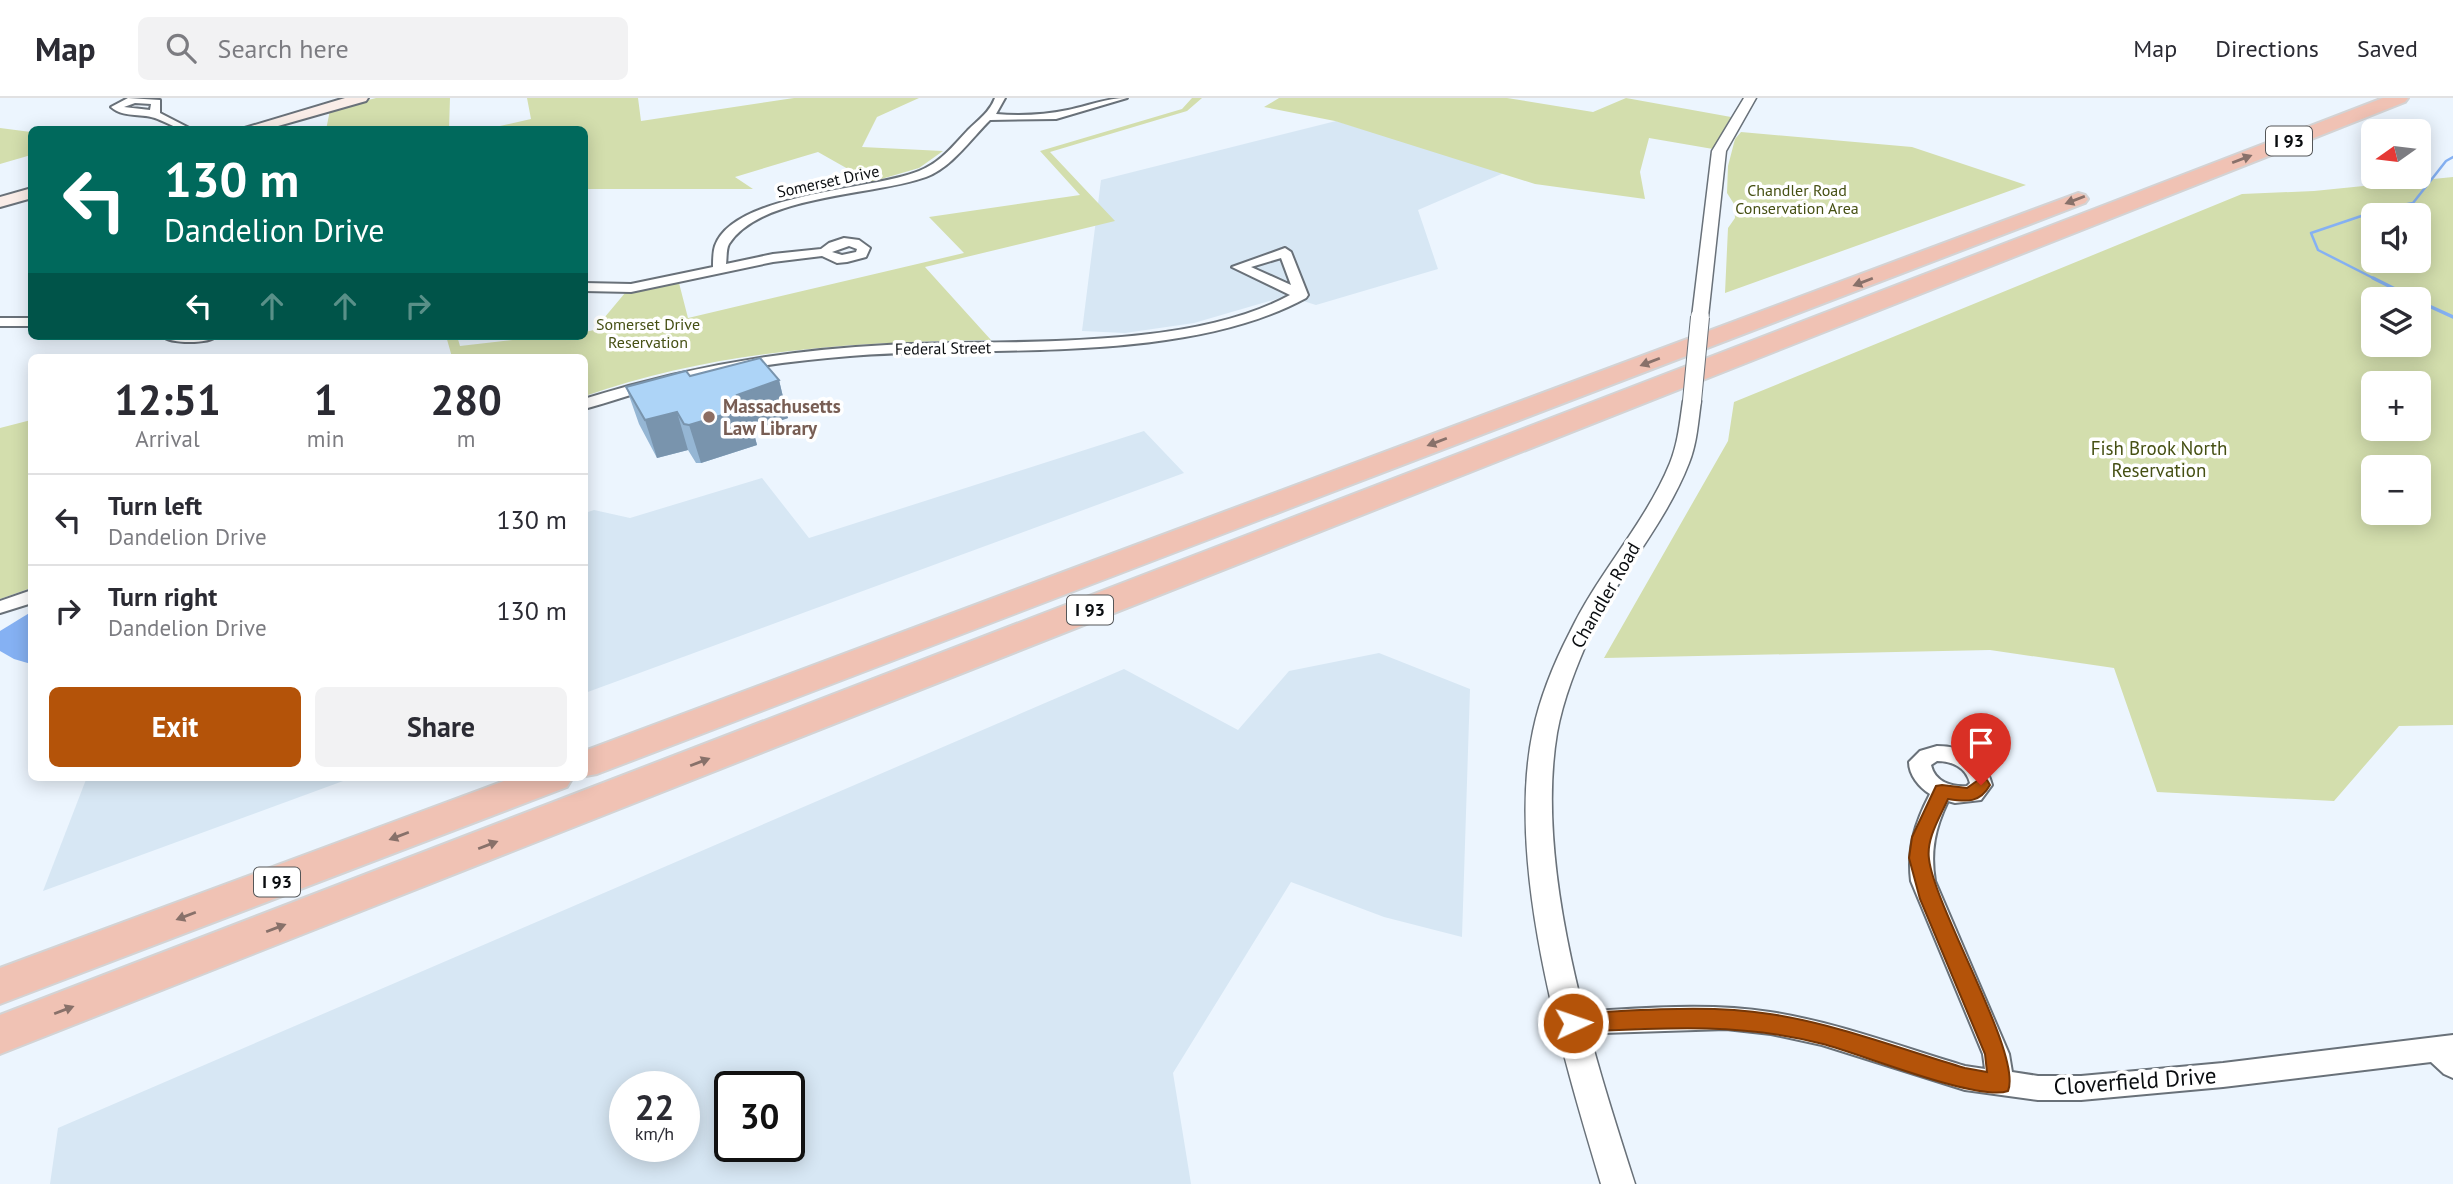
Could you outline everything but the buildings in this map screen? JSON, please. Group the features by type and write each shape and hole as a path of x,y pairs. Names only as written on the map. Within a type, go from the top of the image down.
{"highway":[{"name":"I 93","path":"588,763 2345,98"},
{"name":"I 93","path":"0,1035 2399,98"},
{"name":"I 93","path":"0,986 543,781"}],"main road":[{"path":"260,126 361,98"},
{"path":"0,202 28,194"}],"street":[{"name":"Somerset Drive","path":"719,270 716,258 719,245 728,233 743,222 786,204 888,185 932,170 987,117 1000,98"},
{"path":"987,117 1030,120 1053,118 1122,98"},
{"name":"Chandler Road","path":"1618,1184 1596,1118 1547,908 1542,867 1540,782 1545,734 1554,696 1587,618 1653,513 1679,464 1692,401 1719,151 1750,98"},
{"path":"155,114 180,126"},
{"path":"588,287 631,288 780,256 825,252"},
{"name":"Federal Street","path":"588,403 683,376 811,355 889,349 1086,343 1186,331 1278,309 1301,295"},
{"path":"0,322 28,322"},
{"path":"0,607 28,597"},
{"path":"1942,791 1922,837 1919,858 1923,881 1996,1054 2000,1084"},
{"name":"Cloverfield Drive","path":"1573,1023 1683,1018 1726,1018 1770,1023 1822,1034 1965,1078 2038,1088 2081,1088 2447,1054"}],"shaded area":[{"path":"1336,121 1506,172 1418,210 1438,269 1316,305 1287,296 1194,323 1125,333 1082,331 1101,180"},
{"path":"1144,431 1184,473 588,692 588,512 594,510 630,518 762,478 809,538"},
{"path":"1379,653 1470,689 1462,937 1384,917 1291,882 1173,1073 1191,1184 50,1184 58,1128 1124,669 1238,730 1289,671"},
{"path":"85,781 343,781 43,891"}],"green space":[{"path":"376,98 450,98 449,126 327,126 330,110"},
{"path":"527,98 638,98 641,121 794,98 919,98 877,117 862,147 943,151 919,168 871,182 818,152 735,177 753,189 588,189 588,126 500,126 531,119"},
{"name":"Somerset Drive Reservation","path":"1192,98 1202,98 1187,111 1050,152 1115,221 925,267 991,340 888,343 785,351 684,368 588,395 588,354 451,354 447,340 458,340 460,346 512,340 588,340 588,331 594,330 625,293 679,283 688,318 964,253 929,217 1080,195 1040,151 1182,109"},
{"path":"1279,98 1507,98 1593,112 1626,98 1731,117 1713,149 1649,138 1640,172 1645,199 1535,184 1335,121 1264,107"},
{"path":"0,128 28,132 28,156 0,164"},
{"name":"Chandler Road Conservation Area","path":"1741,132 1912,147 2026,185 1725,293 1728,228 1735,218 1734,204 1727,193 1728,166 1735,139"},
{"name":"Fish Brook North Reservation","path":"2453,177 2453,725 2399,726 2334,801 2157,792 2114,668 1990,650 1604,658 1728,441 1734,402 2242,194 2361,186 2361,189 2431,189 2431,179"},
{"path":"28,421 28,589 0,599 0,428"}],"water":[{"path":"28,614 28,663 0,651 0,631"}],"waterway":[{"path":"2377,280 2318,250 2311,233 2382,209 2413,203 2446,161 2453,157"},
{"path":"2373,278 2377,280"},
{"path":"2377,280 2391,287"},
{"path":"2431,307 2453,317"}],"place":[{"name":"Massachusetts Law Library","path":"709,417"}],"route":[{"path":"1573,1023 1683,1018 1726,1018 1770,1023 1822,1034 1965,1078 2000,1084 1996,1054 1937,917 1923,881 1919,858 1922,837 1942,791 1968,795 1977,792 1981,785"}]}
